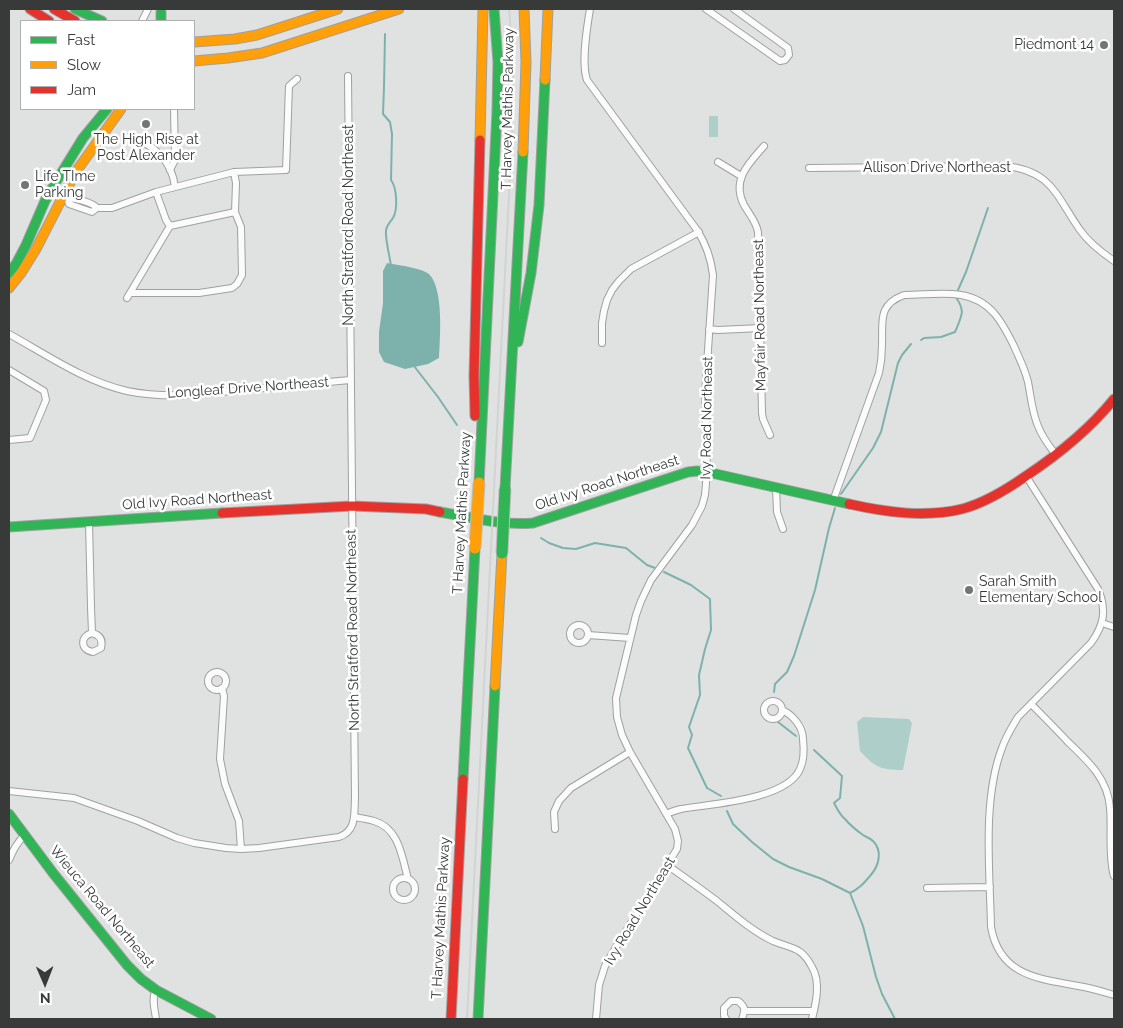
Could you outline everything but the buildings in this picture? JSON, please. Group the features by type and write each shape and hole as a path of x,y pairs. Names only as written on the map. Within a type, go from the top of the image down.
{"main road":[{"path":"30,9 48,20"},
{"path":"54,9 73,20"},
{"path":"75,9 100,20"},
{"path":"195,42 235,39 257,35 338,9"},
{"path":"195,61 223,60 262,53 399,9"},
{"path":"478,482 474,376 483,9"},
{"name":"T Harvey Mathis Parkway","path":"451,1019 497,127 498,62 483,9"},
{"name":"T Harvey Mathis Parkway","path":"478,1019 526,96 524,9"},
{"path":"512,368 527,301 540,205 547,13"},
{"path":"9,273 26,245 51,190 84,138 106,110"},
{"path":"9,288 36,250 65,198 75,172 120,110"},
{"name":"Old Ivy Road Northeast","path":"9,527 289,508 352,506 426,509 499,522 522,524 548,519 613,496 697,470 833,501 889,511 942,512 962,509 1007,489 1076,439 1093,424 1114,399"},
{"name":"Wieuca Road Northeast","path":"9,814 53,873 127,965 156,990 211,1019"}],"street":[{"name":"Ivy Road Northeast","path":"590,9 584,62 587,80 698,232 710,257 713,275 704,396 707,472 705,495 697,516 678,546 651,580 646,590 636,615 630,638 618,687 616,706 619,725 630,752 675,829 678,841 677,849 606,966 599,985 596,1019"},
{"path":"706,9 780,62 785,60 789,55 788,48 734,9"},
{"name":"North Stratford Road Northeast","path":"348,76 354,817"},
{"path":"51,190 65,198 69,204 92,212 97,208 112,208 156,192 234,172 286,170 289,86 297,79"},
{"path":"170,170 175,160 174,110"},
{"path":"129,136 149,144 157,151 166,161 174,177 175,187"},
{"path":"718,162 741,176 746,166 764,146"},
{"name":"Allison Drive Northeast","path":"809,168 1004,166 1025,169 1040,176 1052,187 1087,239 1114,261"},
{"path":"234,172 236,183 235,212 241,227 242,275 238,284 232,288 198,293 129,296 170,226 235,212"},
{"name":"Mayfair Road Northeast","path":"741,176 741,198 755,220 758,232 762,413 770,435"},
{"path":"156,192 170,226"},
{"path":"602,343 602,323 606,306 612,290 618,281 631,269 698,232"},
{"path":"833,501 879,373 882,353 881,322 883,314 891,302 904,295 962,295 980,302 995,313 1004,326 1023,365 1028,381 1032,410 1045,440 1056,455"},
{"path":"708,329 761,328"},
{"name":"Longleaf Drive Northeast","path":"9,334 84,376 113,387 142,393 165,396 189,396 350,380"},
{"path":"9,370 44,391 46,400 30,438 9,440"},
{"path":"1026,476 1098,589 1103,605 1102,623 1098,634 1091,643 1018,717 1001,748 996,768 989,818 992,936 1000,954 1017,970 1046,980 1086,987 1114,995"},
{"path":"776,488 777,512 783,529"},
{"path":"89,522 92,633"},
{"path":"1102,623 1114,627"},
{"path":"588,635 630,638"},
{"path":"222,688 224,696 221,768 239,821 241,849"},
{"path":"1031,704 1092,765 1102,780 1108,793 1110,806 1114,876"},
{"path":"666,814 773,792 786,785 801,769 804,750 803,733 800,726 788,712 782,710"},
{"path":"555,829 554,812 560,801 572,788 630,752"},
{"path":"9,791 74,798 177,838 226,848 259,848 339,837 348,833 352,828 354,817 376,821 388,829 398,843 408,879"},
{"path":"9,860 15,846 25,835"},
{"path":"667,865 755,931 773,941 803,953 812,966 816,977 817,988 812,1019"},
{"path":"927,888 990,887"},
{"path":"156,990 154,994 156,1019"},
{"path":"726,1019 724,1008 731,1001 738,1001 744,1005 745,1011 742,1019"},
{"path":"745,1011 814,1011"}],"shaded area":[{"path":"709,116 718,116 718,137 709,137"},
{"path":"387,263 421,270 429,274 434,281 440,314 439,358 428,364 405,369 384,362 379,352 379,332 383,303 383,271"},
{"path":"863,717 909,719 912,723 903,770 878,766 860,751 857,722"}],"waterway":[{"path":"385,34 383,114 390,122 392,134 391,180 395,188 396,199 395,214 386,231 391,266"},
{"path":"958,290 988,208"},
{"path":"921,340 924,338 941,337 955,332 962,313 961,306 955,296"},
{"path":"841,494 873,448 881,432 898,363 911,344"},
{"path":"414,366 457,425"},
{"path":"774,692 775,684 787,672 794,656 815,590 835,508"},
{"path":"541,538 563,548 576,549 595,543 626,548 647,565 655,568"},
{"path":"664,572 691,585 710,599 711,630 699,675 700,695 689,727 692,735 688,748 707,788 721,796"},
{"path":"778,722 796,736"},
{"path":"814,750 842,776 840,798 834,803 839,812 853,827 871,839 878,849 878,863 873,872 861,886 850,893"},
{"path":"727,811 733,824 773,859 850,893 863,926 882,994 895,1019"}],"railway":[{"path":"467,1019 512,136 513,62 509,9"}],"traffic: fast":[{"path":"75,9 100,20"},
{"path":"479,483 497,111 498,62 494,9"},
{"path":"161,12 161,20"},
{"path":"518,342 531,273 539,205 545,80"},
{"path":"9,273 26,245 51,190 83,138 106,110"},
{"path":"505,489 523,152"},
{"path":"440,512 498,522 533,523 688,472 697,471 849,504"},
{"path":"502,553 505,489"},
{"path":"9,527 222,513"},
{"path":"463,779 475,548"},
{"path":"478,1019 495,686"},
{"path":"9,814 53,873 127,965 156,990 211,1019"}],"traffic: slow":[{"path":"195,42 235,39 257,35 338,9"},
{"path":"195,61 262,53 399,9"},
{"path":"480,140 483,9"},
{"path":"523,152 526,62 524,9"},
{"path":"545,80 548,9"},
{"path":"9,288 36,249 75,173 120,110"},
{"path":"475,548 479,483"},
{"path":"495,686 502,553"}],"traffic: jam":[{"path":"30,9 47,20"},
{"path":"54,9 73,20"},
{"path":"475,416 474,376 480,140"},
{"path":"849,504 905,513 933,513 962,509 979,503 1011,486 1062,450 1084,431 1114,399"},
{"path":"222,513 352,506 426,509 440,512"},
{"path":"451,1019 463,779"}],"place":[{"name":"Piedmont 14","path":"1104,45"},
{"name":"The High Rise at Post Alexander","path":"146,124"},
{"name":"Life TIme Parking","path":"25,185"},
{"name":"Sarah Smith Elementary School","path":"969,590"}]}
